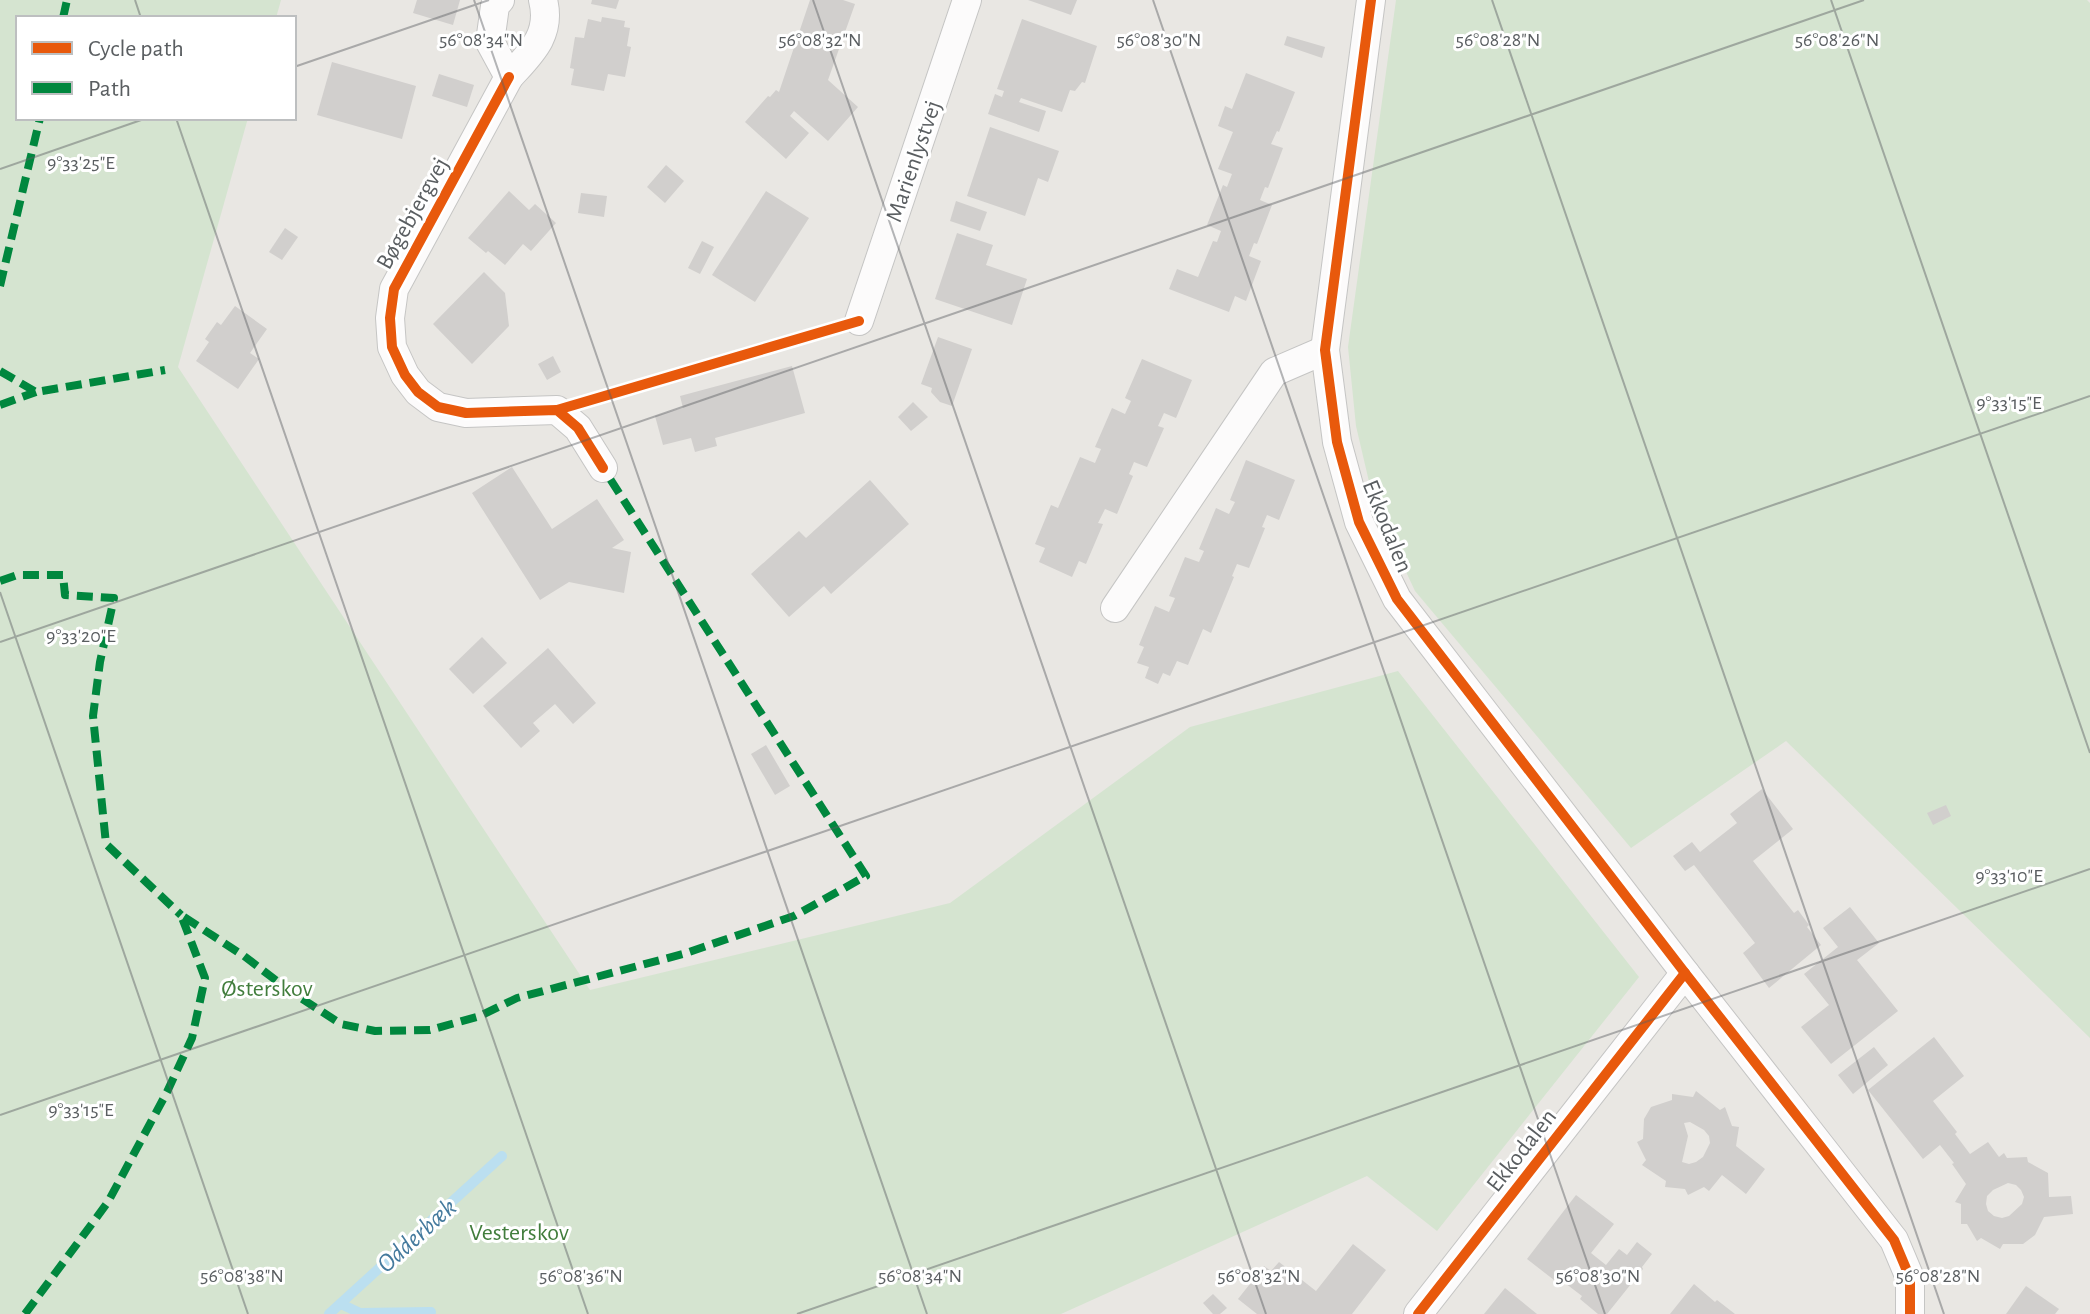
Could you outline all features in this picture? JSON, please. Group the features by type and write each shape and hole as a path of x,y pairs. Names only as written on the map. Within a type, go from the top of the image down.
{"street":[{"path":"500,0 495,6 490,42 509,77"},
{"name":"Bøgebjergvej","path":"543,0 546,11 539,44 509,77 394,289 390,318 392,347 405,375 418,392 438,407 466,413 557,410 578,428 603,468"},
{"name":"Marienlystvej","path":"859,321 967,0"},
{"name":"Ekkodalen","path":"1371,0 1325,350 1337,442 1359,522 1397,599 1894,1240 1910,1278 1910,1314"},
{"path":"1115,608 1274,372 1325,350"},
{"name":"Ekkodalen","path":"1418,1314 1685,973"}],"green space":[{"path":"0,0 281,0 277,16 16,16 16,120 247,120 178,367 590,990 950,903 1190,727 1398,671 1639,977 1437,1231 1367,1176 1061,1314 0,1314"},
{"path":"1396,0 2087,0 2090,3 2090,1038 1786,741 1631,848 1415,591 1374,503 1356,426 1348,347"}],"building":[{"path":"417,0 460,0 453,25 413,13"},
{"path":"592,0 619,0 616,9 591,4"},
{"path":"810,0 843,0 855,4 828,80 858,107 828,141 794,111 790,116 809,133 786,159 745,122 768,96 776,90 779,92"},
{"path":"1028,0 1077,0 1071,15"},
{"path":"602,17 625,21 624,27 630,28 627,46 631,47 625,77 608,74 604,91 571,85 574,69 570,68 575,37 584,38 588,19 601,22"},
{"path":"1022,19 1097,46 1085,83 1082,82 1075,91 1070,90 1062,112 1021,98 1019,102 1046,111 1039,132 988,114 995,94 1002,97 1004,91 997,89"},
{"path":"1287,36 1325,47 1322,58 1284,45"},
{"path":"332,62 416,86 402,139 317,115"},
{"path":"1246,73 1295,92 1271,144 1283,148 1268,188 1265,187 1260,200 1272,205 1249,256 1261,261 1246,301 1235,296 1229,312 1169,289 1177,269 1198,277 1213,241 1217,242 1221,231 1207,225 1223,185 1227,187 1232,174 1218,169 1233,132 1218,126 1225,106 1232,109"},
{"path":"439,74 474,85 467,107 432,96"},
{"path":"990,127 1059,151 1048,182 1038,178 1025,216 967,196"},
{"path":"666,165 684,181 665,203 647,187"},
{"path":"509,191 529,210 535,204 556,223 531,251 523,244 505,265 468,238"},
{"path":"766,191 809,218 755,302 712,275"},
{"path":"581,193 607,196 604,217 578,213"},
{"path":"956,201 987,212 980,231 950,221"},
{"path":"285,228 298,237 282,260 269,252"},
{"path":"957,233 993,245 986,265 1027,279 1012,325 935,299"},
{"path":"702,241 714,247 700,274 688,268"},
{"path":"484,272 505,293 509,326 472,364 433,324"},
{"path":"235,306 267,329 250,353 259,359 238,389 196,361 209,342 205,339 217,322 221,325"},
{"path":"938,337 972,349 952,406 940,402 931,392 932,388 921,384"},
{"path":"553,356 561,372 547,380 538,364"},
{"path":"1142,359 1192,380 1176,418 1164,413 1158,426 1164,428 1147,467 1134,462 1129,474 1133,476 1117,514 1105,509 1098,523 1103,524 1086,564 1079,561 1072,577 1039,562 1045,548 1035,544 1051,505 1058,508 1080,457 1095,463 1101,449 1095,447 1112,408 1125,414 1131,401 1125,398"},
{"path":"792,366 805,413 715,438 717,446 695,452 691,438 663,445 655,416 683,408 680,396"},
{"path":"913,402 928,417 911,431 898,417"},
{"path":"1246,460 1295,480 1279,520 1267,515 1249,568 1237,564 1211,633 1203,629 1188,665 1177,661 1170,676 1163,673 1158,684 1145,678 1149,667 1137,663 1144,647 1139,645 1155,606 1169,612 1175,598 1169,596 1185,557 1199,562 1204,551 1199,549 1216,508 1229,514 1235,502 1230,500"},
{"path":"512,467 552,529 597,499 624,540 612,548 631,552 624,593 569,582 540,600 472,493"},
{"path":"870,480 909,524 831,594 824,586 789,617 751,574 799,531 806,538"},
{"path":"482,637 507,663 473,694 449,669"},
{"path":"548,648 596,703 573,724 555,704 533,723 540,731 521,748 483,706"},
{"path":"766,745 790,786 775,795 751,754"},
{"path":"1762,789 1793,829 1753,861 1794,913 1798,910 1821,945 1769,988 1743,953 1755,943 1694,865 1685,871 1673,856 1692,842 1700,852 1737,823 1730,814"},
{"path":"1946,805 1951,816 1933,825 1927,813"},
{"path":"1850,907 1879,943 1857,960 1898,1011 1831,1064 1801,1027 1829,1005 1804,974 1838,947 1823,928"},
{"path":"1934,1037 1964,1076 1933,1101 1970,1154 1988,1142 1999,1157 2004,1153 2007,1158 2027,1157 2028,1162 2048,1173 2049,1197 2071,1196 2073,1214 2044,1217 2035,1235 2023,1244 2003,1244 2000,1249 1981,1238 1977,1241 1967,1224 1961,1224 1961,1204 1955,1202 1966,1184 1954,1163 1940,1145 1923,1159 1868,1090","holes":["2008,1183 2016,1185 2024,1197 2022,1204 2002,1218 1988,1211 1987,1196 1993,1190"]},
{"path":"1874,1047 1888,1065 1853,1094 1838,1075"},
{"path":"1696,1091 1720,1110 1725,1107 1732,1126 1739,1127 1736,1146 1765,1169 1746,1194 1722,1175 1709,1191 1704,1187 1688,1195 1685,1189 1665,1187 1666,1181 1642,1165 1646,1160 1637,1142 1643,1139 1644,1119 1651,1107 1672,1100 1672,1094 1693,1097","holes":["1690,1122 1704,1130 1710,1143 1703,1157 1689,1164 1682,1162 1688,1136 1684,1123"]},
{"path":"1576,1195 1614,1224 1591,1253 1606,1265 1619,1249 1627,1255 1637,1242 1652,1254 1607,1314 1598,1314 1580,1299 1582,1296 1527,1259"},
{"path":"1353,1244 1386,1270 1352,1314 1257,1314 1238,1299 1264,1266 1271,1271 1279,1262 1316,1291"},
{"path":"1694,1284 1715,1302 1717,1300 1735,1314 1670,1314"},
{"path":"2026,1286 2059,1309 2055,1314 2006,1314"},
{"path":"1505,1288 1537,1314 1484,1314"},
{"path":"1213,1294 1227,1308 1220,1314 1213,1314 1203,1303"}],"waterway":[{"name":"Odderbæk","path":"329,1314 502,1156"},
{"path":"341,1304 360,1313 431,1312"}],"marked path":[{"path":"63,16 67,0"},
{"path":"0,286 40,120"},
{"path":"0,371 36,392 165,370"},
{"path":"0,405 36,392"},
{"path":"25,1314 108,1202 192,1038 205,978 181,915 341,1024 375,1031 430,1030 480,1016 517,998 683,954 794,916 866,876 603,468"},
{"path":"0,581 17,575 63,575 65,595 114,598 100,662 93,716 106,844 181,915"}],"cycle path":[{"path":"1371,0 1325,350 1337,442 1359,522 1397,599 1894,1240 1910,1278 1910,1314"},
{"path":"509,77 394,289 390,318 392,347 405,375 418,392 438,407 466,413 557,410 578,428 603,468"},
{"path":"557,410 859,321"},
{"path":"1418,1314 1685,973"}],"park label":[{"name":"Østerskov","path":"267,988"},
{"name":"Vesterskov","path":"519,1232"}]}
